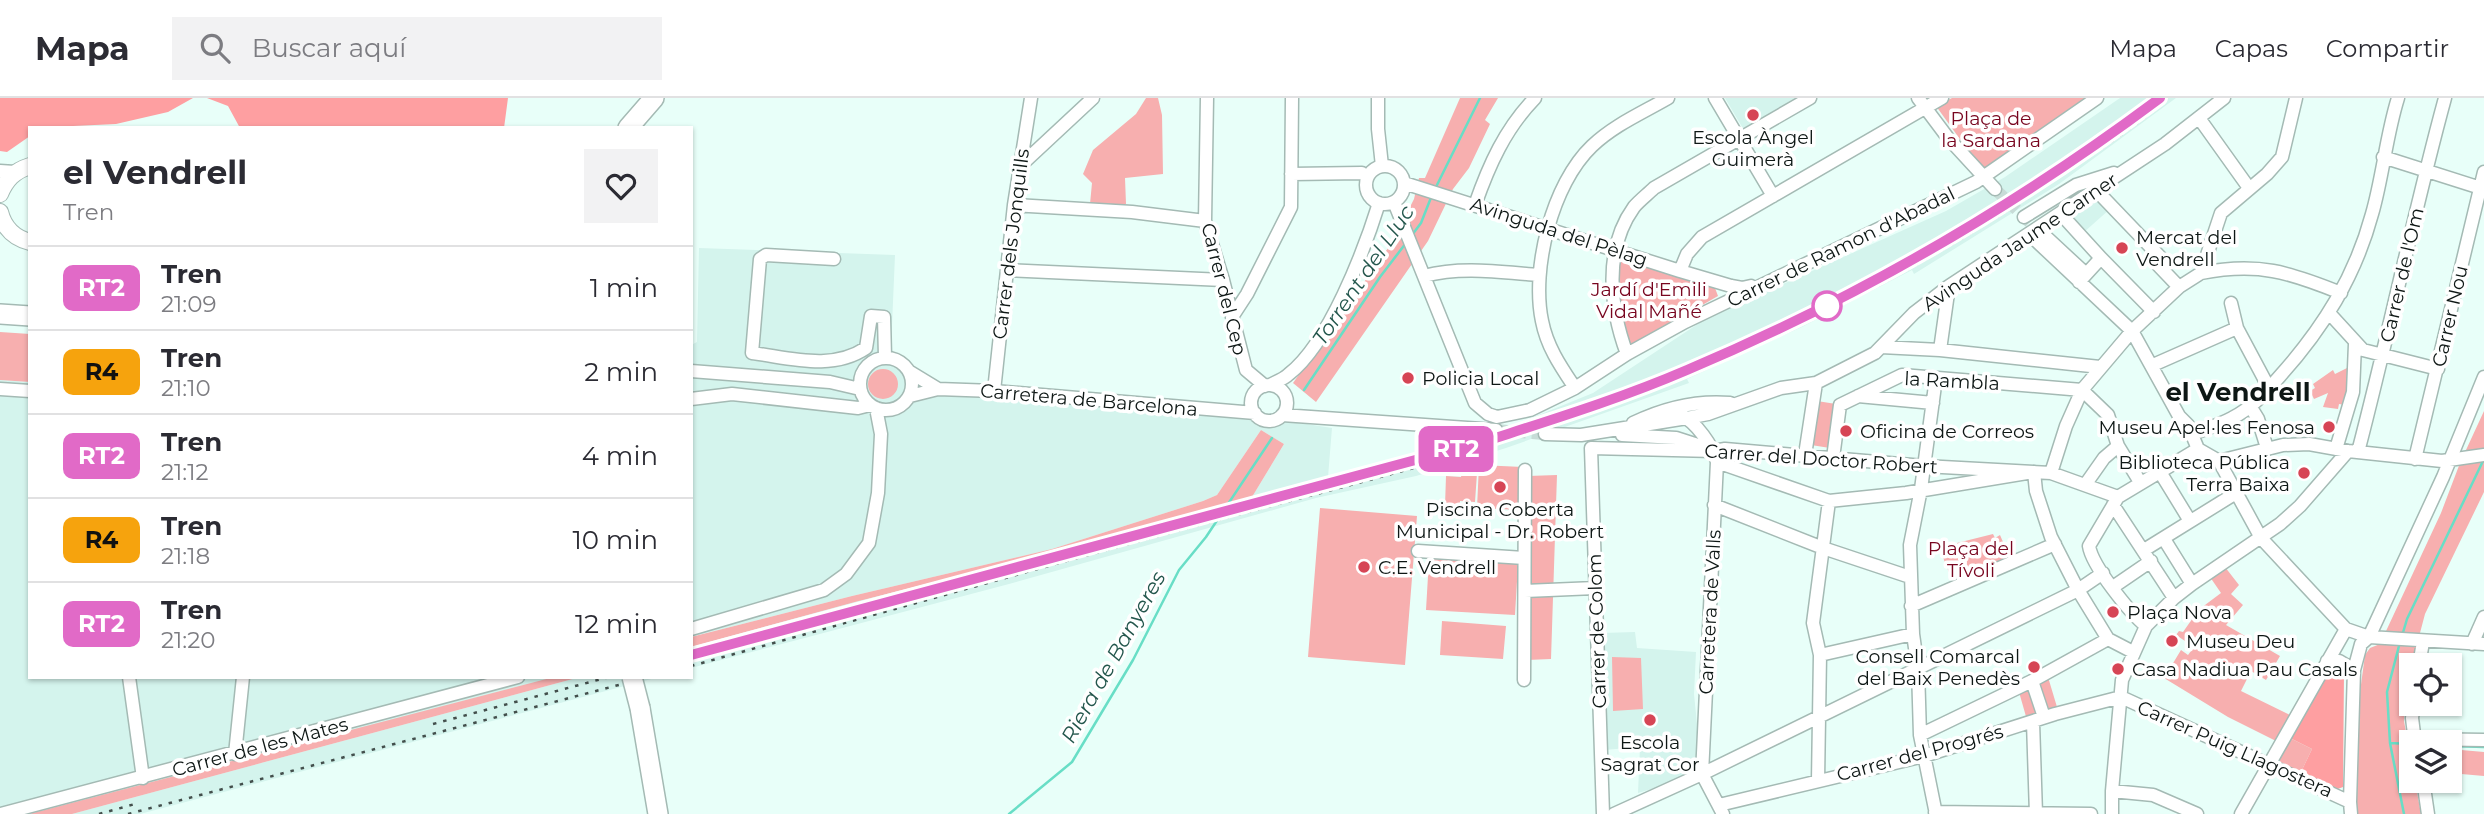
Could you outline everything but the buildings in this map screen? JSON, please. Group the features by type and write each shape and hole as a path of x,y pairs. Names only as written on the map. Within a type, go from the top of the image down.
{"highway":[{"path":"630,126 654,98"},
{"path":"648,126 666,98"},
{"path":"0,314 28,316"},
{"path":"633,679 658,814"}],"main road":[{"path":"0,193 15,170"},
{"path":"0,212 10,232 28,241"},
{"path":"0,322 28,325"}],"street":[{"name":"Carrer dels Jonquills","path":"994,391 1014,205 1031,98"},
{"path":"1020,166 1093,98"},
{"name":"Carrer del Cep","path":"1207,98 1205,221 1245,370 1267,385"},
{"path":"1232,317 1247,294 1291,207 1292,98"},
{"path":"1378,98 1382,166"},
{"path":"1475,205 1500,145 1535,98"},
{"path":"1575,388 1549,344 1542,321 1539,275 1549,229 1573,169 1591,147 1615,127 1668,98"},
{"path":"1715,98 1773,196"},
{"path":"1627,354 1613,305 1612,286 1617,251 1626,220 1636,205 1654,188 1810,98"},
{"path":"1680,271 1687,254 1702,237 1922,103 1942,98"},
{"name":"Carrer de Ramon d'Abadal","path":"1394,202 1475,403 1481,410 1497,417 1530,410 1575,388 1627,354 1732,298 1983,177 2096,98"},
{"name":"Avinguda Jaume Carner","path":"1707,408 1734,404 1781,388 1816,383 1871,355 1914,313 1949,286 2124,171 2224,98"},
{"path":"2201,273 2221,213 2267,174 2282,157 2296,98"},
{"path":"2190,429 2255,413 2269,388 2304,349 2330,314 2372,214 2398,98"},
{"name":"Carrer de l'Om","path":"2348,451 2383,356 2445,98"},
{"path":"1922,103 1948,138 1994,189"},
{"path":"2199,118 2249,188"},
{"path":"2383,157 2482,188"},
{"path":"1382,166 1394,168 1410,185 1394,202 1379,203 1367,192 1366,180 1372,171 1382,166"},
{"path":"2024,217 2076,185 2124,171"},
{"path":"1291,174 1363,173"},
{"name":"Carrer Nou","path":"2415,459 2484,173"},
{"name":"Avinguda del Pèlag","path":"1410,185 1713,281 1742,288 1768,281"},
{"path":"2096,190 2163,260 2158,265 2179,287"},
{"path":"1379,203 1346,290 1320,336 1289,374 1255,391 1253,407 1268,421 1282,415 1496,430"},
{"path":"1014,205 1132,212 1205,221"},
{"path":"2060,213 2154,312"},
{"path":"2029,234 2082,278"},
{"path":"2045,236 2132,331 2179,416 2190,429 2197,450 2217,460 2261,538 2346,629 2374,637 2478,644 2484,617"},
{"path":"752,374 760,259 766,255 835,259"},
{"path":"2082,278 2101,258"},
{"path":"2051,473 2066,426 2082,390 2132,331 2179,287 2201,273 2224,269 2276,270 2341,293"},
{"path":"1007,270 1223,280"},
{"path":"1424,276 1444,270 1539,275"},
{"name":"Avinguda del Pèlag","path":"1713,281 1732,298"},
{"path":"1940,350 1949,286"},
{"path":"2231,303 2237,328 2269,388"},
{"path":"2330,314 2363,350 2438,369"},
{"path":"752,353 831,362 853,357 866,348 871,316 884,317 885,358"},
{"path":"2153,365 2237,328"},
{"path":"2112,814 2122,680 2146,626 2192,584 2280,524 2300,506 2348,451 2355,344"},
{"name":"la Rambla","path":"1881,346 2101,367"},
{"path":"693,399 732,394 858,408 873,406 890,410 902,406 910,396 913,384 910,372 895,359 885,358 867,365 862,373 860,389"},
{"path":"693,371 830,382 860,389 873,406 881,434"},
{"name":"Carretera de Barcelona","path":"910,372 938,389"},
{"path":"830,382 862,373"},
{"path":"1282,415 1289,374"},
{"name":"la Rambla","path":"1833,458 1840,405 1902,374 2082,390"},
{"path":"2350,808 2354,670 2361,644 2374,637 2453,458 2484,377"},
{"path":"1936,378 1921,489 1910,545 1911,606 1920,735 1936,813 2091,814"},
{"path":"1805,455 1816,383"},
{"path":"1267,385 1285,397 1304,416"},
{"path":"0,389 28,391"},
{"name":"Carretera de Barcelona","path":"910,396 938,389 1240,411 1253,407"},
{"path":"2082,390 2108,415 2118,446 2140,482"},
{"path":"1858,396 1933,403"},
{"path":"1619,430 1670,408 1707,408"},
{"path":"1581,435 1687,418 1707,408"},
{"path":"1698,439 1707,408"},
{"path":"693,628 824,590 846,575 869,543 878,494 881,434 890,410"},
{"path":"2255,413 2267,448"},
{"path":"1639,420 1669,415 1687,418"},
{"path":"1687,418 1687,429 1715,456 1829,501 2034,472 2036,491 2055,544 2078,590 2108,639 2133,652"},
{"path":"1545,435 1698,439"},
{"path":"2217,460 2267,448 2309,444 2442,461 2484,455"},
{"path":"2085,485 2104,458 2118,446"},
{"name":"Carrer del Doctor Robert","path":"1591,448 1715,456 1725,449 1924,466 2051,473 2085,485 2115,501"},
{"name":"Carrer de Colom","path":"1591,448 1603,814"},
{"path":"2146,626 2103,573 2089,546 2115,501 2140,482 2197,450"},
{"name":"Carretera de Valls","path":"1702,774 1715,456"},
{"path":"1524,680 1525,470"},
{"path":"2160,472 2190,521"},
{"path":"2113,587 2164,539 2236,493"},
{"path":"1818,781 1820,655 1813,623 1829,501"},
{"path":"2115,501 2174,598"},
{"path":"1714,505 1823,548 1910,577"},
{"path":"2164,539 2192,584"},
{"path":"1911,606 2055,544"},
{"path":"1418,551 1524,558"},
{"path":"1614,814 1702,774 2078,590 2103,573"},
{"path":"1525,591 1595,588"},
{"path":"2241,814 2346,629"},
{"path":"1820,655 1913,634"},
{"path":"1920,735 2032,681 2108,639"},
{"path":"2420,641 2420,653"},
{"path":"2327,661 2339,661 2354,670"},
{"path":"129,679 143,778"},
{"path":"234,754 243,679"},
{"name":"Carrer de les Mates","path":"1,814 504,680"},
{"path":"2032,681 2039,720 2036,813"},
{"name":"Carrer del Progrés","path":"1721,809 1818,781 1924,756 2120,697"},
{"name":"Carrer Puig Llagostera","path":"2120,697 2268,764 2350,808"},
{"path":"2462,740 2484,740"},
{"path":"1702,774 1721,809"},
{"path":"2112,791 2153,795 2197,814"},
{"path":"2425,793 2428,814"}],"shaded area":[{"path":"0,98 193,98 168,112 116,124 28,126 28,137 7,152 0,151"},
{"path":"207,98 508,98 504,126 239,126 228,106"},
{"name":"Escola Àngel Guimerà","path":"1725,98 1798,98 1745,132"},
{"path":"2120,98 2176,98 2059,184 1914,274 1912,270 1802,327 1687,379 1689,383 1506,448 1416,476 1316,498 1009,584 693,667 693,646 855,602 1206,513 1252,497 1284,444 1261,430 1217,495 1203,501 1052,549 693,636 693,344 697,342 699,248 895,255 891,349 928,392 1229,412 1332,428 1328,477 1453,446 1593,393 1707,318 1946,211 2005,177"},
{"path":"2099,196 2110,209 2083,233 2068,216"},
{"path":"0,380 28,382 28,679 550,679 29,814 0,814"},
{"name":"Escola Sagrat Cor","path":"1635,632 1637,648 1696,652 1694,694 1702,774 1638,793 1640,747 1604,750 1602,633"},
{"path":"2337,668 2344,673 2343,787 2335,790 2300,774 2312,749 2290,738 2329,669"},
{"path":"573,679 651,679 140,814 72,814"}],"green space":[{"path":"1146,98 1158,98 1162,115 1163,174 1125,178 1126,204 1090,204 1092,183 1083,174 1093,150 1136,114"},
{"path":"1460,98 1498,98 1485,120 1490,124 1469,168 1453,189 1428,241 1316,402 1293,383 1393,241 1414,199 1419,178 1425,178"},
{"name":"Plaça de la Sardana","path":"1952,98 2090,98 1985,174 1936,106"},
{"name":"Jardí d'Emili Vidal Mañé","path":"1620,257 1715,288 1718,296 1629,347 1618,302"},
{"path":"0,332 28,334 28,382 0,380"},
{"path":"2347,368 2346,405 2339,404 2338,409 2323,407 2328,393 2314,399 2310,391 2315,388 2313,384 2333,370 2335,374"},
{"path":"883,369 894,373 898,384 894,395 883,399 872,395 868,384 872,373"},
{"path":"1817,401 1836,404 1830,448 1811,445"},
{"path":"2484,411 2484,492 2425,614 2415,653 2399,653 2399,716 2404,716 2406,730 2399,730 2399,793 2417,793 2421,814 2355,814 2357,714 2365,655 2370,648 2380,644 2441,513"},
{"path":"1261,430 1284,444 1252,497 1206,513 855,602 693,646 693,636 1052,549 1217,495"},
{"name":"Piscina Coberta Municipal - Dr. Robert","path":"1479,465 1523,467 1521,510 1477,508"},
{"path":"1462,472 1477,473 1475,502 1460,501 1460,507 1445,506 1446,476 1461,477"},
{"path":"1557,475 1551,659 1527,660 1528,476"},
{"name":"C.E. Vendrell","path":"1320,508 1417,516 1405,665 1308,657"},
{"name":"Plaça del Tívoli","path":"1993,534 1995,538 2000,535 2012,563 1955,587 1942,555 1949,545"},
{"path":"1429,559 1518,564 1515,615 1426,610"},
{"path":"2225,567 2239,585 2231,594 2243,605 2226,625 2280,656 2266,680 2251,671 2241,691 2290,715 2276,741 2228,717 2164,678 2181,650 2188,655 2194,647 2176,635 2179,631 2183,632 2195,615 2202,618 2205,614 2201,608 2221,593 2210,577"},
{"path":"1442,621 1506,626 1503,659 1440,655"},
{"path":"1612,657 1641,658 1643,709 1613,711"},
{"path":"2048,677 2057,707 2060,709 2027,720 2019,692"},
{"path":"546,679 573,679 72,814 29,814"},
{"path":"2290,738 2312,749 2300,774 2282,766 2279,758"},
{"path":"2462,750 2484,752 2484,776 2462,774"}],"waterway":[{"name":"Torrent del Lluc","path":"1435,189 1480,98"},
{"name":"Torrent del Lluc","path":"1412,235 1421,223 1432,195"},
{"name":"Torrent del Lluc","path":"1304,390 1406,243"},
{"name":"Riera de Banyeres","path":"1009,814 1072,762 1133,660 1179,570 1206,537 1272,438"},
{"path":"2402,636 2407,619 2483,461"},
{"path":"2400,642 2387,692 2390,743 2404,814"},
{"path":"2390,743 2399,743"},
{"path":"2462,746 2484,747"}],"tunnel":[{"path":"1995,189 2042,234"},
{"path":"1496,430 1545,434"}],"railway":[{"path":"693,665 1430,463 1569,420 1643,393 1786,331 1925,260 2072,168 2169,98"},
{"path":"433,724 602,679"},
{"path":"128,814 641,679"},
{"path":"99,814 135,804"}],"train":[{"name":"RT2","path":"693,654 1486,441 1558,418 1684,371 1826,307 1901,268 2042,182 2160,98"}],"place":[{"name":"Escola Àngel Guimerà","path":"1753,115"},
{"name":"Mercat del Vendrell","path":"2122,248"},
{"name":"Policia Local","path":"1408,378"},
{"name":"Museu Apel·les Fenosa","path":"2329,427"},
{"name":"Oficina de Correos","path":"1846,431"},
{"name":"Biblioteca Pública Terra Baixa","path":"2304,473"},
{"name":"Piscina Coberta Municipal - Dr. Robert","path":"1500,487"},
{"name":"C.E. Vendrell","path":"1364,567"},
{"name":"Plaça Nova","path":"2113,612"},
{"name":"Museu Deu","path":"2172,641"},
{"name":"Consell Comarcal del Baix Penedès","path":"2034,667"},
{"name":"Casa Nadiua Pau Casals","path":"2118,669"},
{"name":"Escola Sagrat Cor","path":"1650,720"}],"district":[{"name":"el Vendrell","path":"2238,392"}]}
